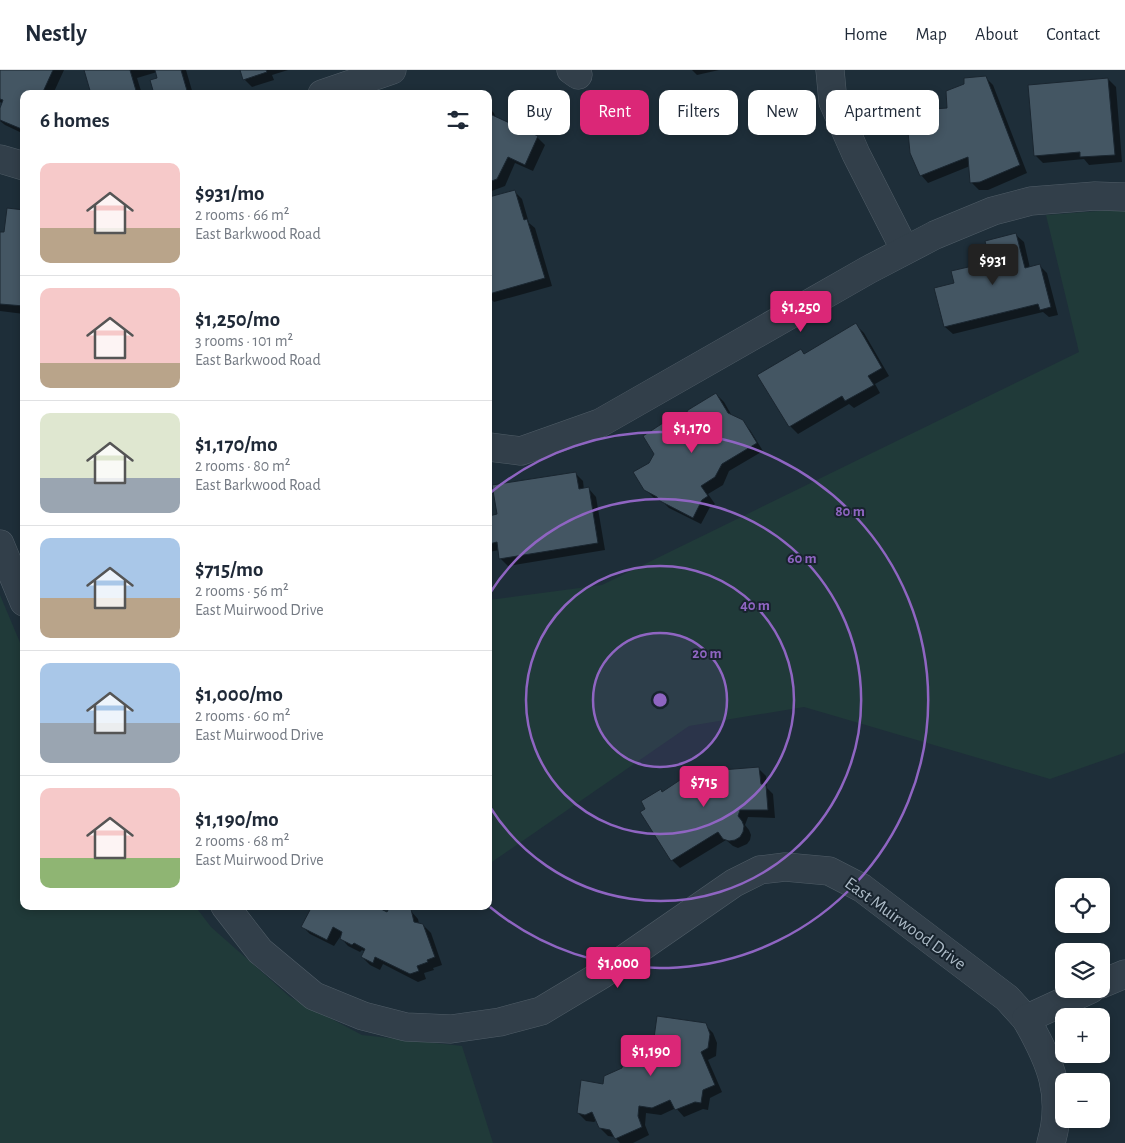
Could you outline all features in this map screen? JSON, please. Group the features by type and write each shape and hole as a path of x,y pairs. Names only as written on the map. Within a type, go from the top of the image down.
{"street":[{"path":"334,90 392,70"},
{"path":"830,70 833,102 856,154 905,250"},
{"path":"0,159 20,165"},
{"path":"492,448 521,451 600,423 905,250 993,210 1031,201 1095,196 1125,197"},
{"path":"0,544 20,592"},
{"name":"East Muirwood Drive","path":"228,910 260,951 314,996 362,1016 406,1027 451,1030 500,1022 541,1011 601,975 734,883 760,870 785,867 829,871 862,888 1007,998 1026,1019 1044,1050 1056,1086 1055,1128 1051,1143"},
{"path":"1110,980 1125,974"},
{"path":"1026,1019 1071,998"}],"green space":[{"path":"1125,209 1124,753 1050,779 804,707 689,726 492,862 492,600 602,585 1079,352 1046,215"},
{"path":"0,595 20,642 20,910 198,910 211,927 290,997 362,1035 462,1046 493,1143 0,1143"}],"building":[{"path":"0,70 53,70 44,90 20,90 20,128 0,120 0,108 3,100 0,99"},
{"path":"84,70 130,70 136,90 90,90"},
{"path":"155,70 181,70 187,90 153,90 150,80 157,78"},
{"path":"240,70 266,70 267,72 243,80"},
{"path":"986,76 1020,165 980,182 970,183 968,157 920,176 910,153 908,135 939,135 939,109 947,108 946,91 964,84 964,78"},
{"path":"1108,78 1115,155 1080,157 1080,152 1034,156 1028,85"},
{"path":"492,115 508,122 508,135 538,136 525,165 508,157 497,179 492,181"},
{"path":"515,190 524,220 527,219 545,278 492,293 492,196"},
{"path":"7,208 20,210 20,306 0,304 0,232 4,232"},
{"path":"1016,233 1025,268 1040,264 1051,307 1040,310 1038,304 944,327 934,288 954,283 951,271 990,262 985,241"},
{"path":"856,323 882,368 868,376 874,385 845,401 842,396 789,427 757,375 801,349 804,354"},
{"path":"716,393 728,413 743,420 757,443 722,464 715,477 701,486 708,496 702,500 693,518 660,501 657,497 644,490 633,472 649,463 654,454 643,436 663,423 670,427 683,419 688,410"},
{"path":"576,472 579,489 589,487 598,543 499,559 497,542 492,543 492,515 497,514 492,485"},
{"path":"759,767 761,784 766,785 768,810 740,810 738,816 744,826 740,837 729,841 723,839 718,832 671,861 640,812 645,809 641,801 661,789 662,792 686,776 691,782 696,772"},
{"path":"310,910 383,910 387,912 388,910 411,910 414,922 423,924 435,957 417,966 419,971 410,974 375,957 373,963 361,957 365,949 340,939 342,932 333,927 327,940 301,927"},
{"path":"657,1016 706,1023 710,1034 708,1048 701,1052 715,1085 703,1090 701,1103 695,1102 675,1110 670,1100 652,1108 639,1106 638,1116 642,1127 615,1139 610,1130 599,1128 592,1112 585,1115 577,1113 581,1080 603,1084 604,1076 622,1068 625,1051 654,1038"}]}
